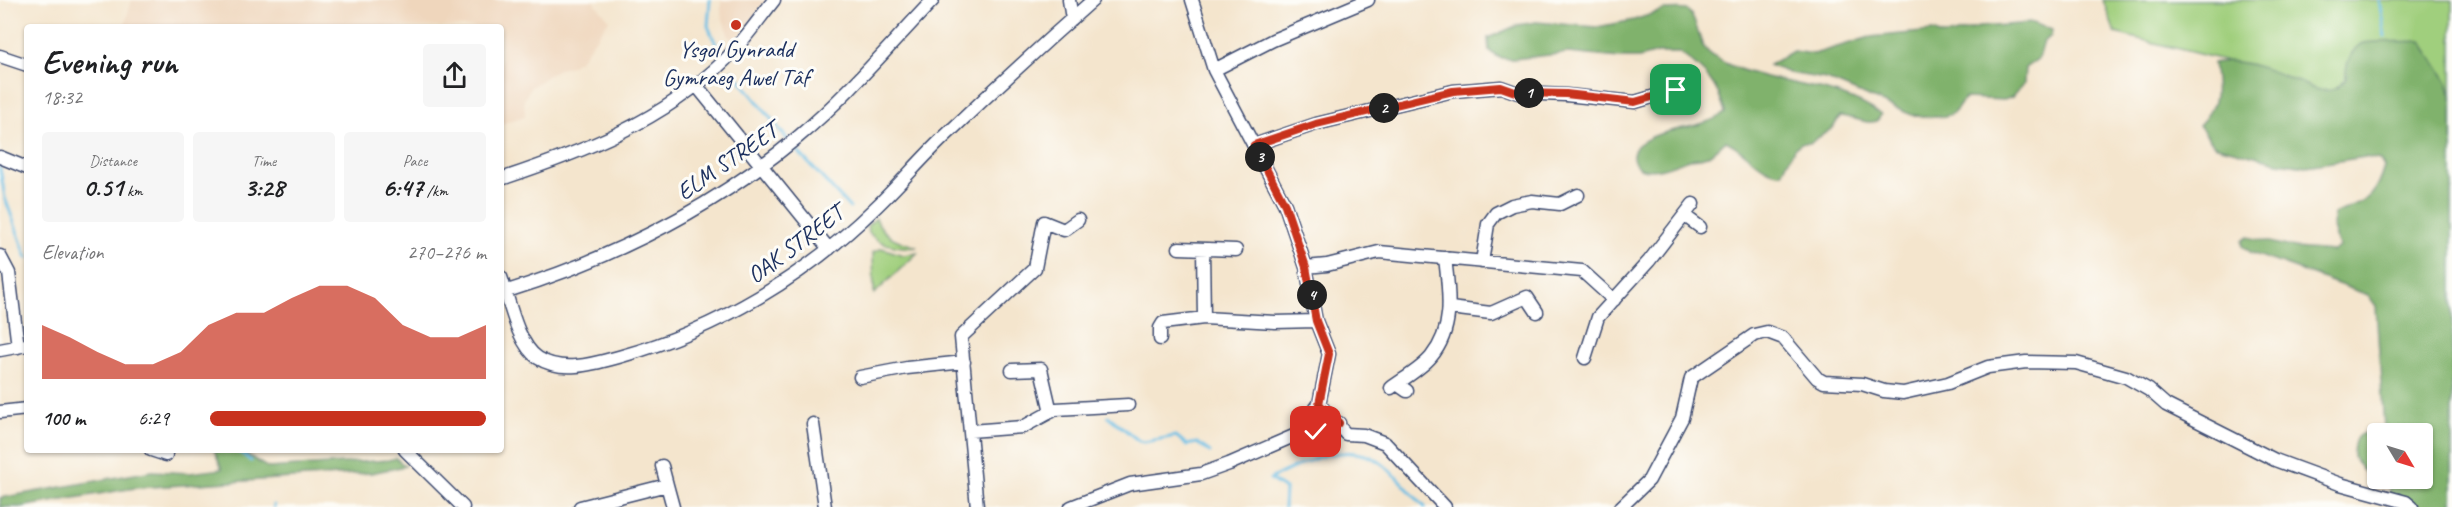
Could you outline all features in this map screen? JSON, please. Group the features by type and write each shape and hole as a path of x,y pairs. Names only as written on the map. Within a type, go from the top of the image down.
{"street":[{"path":"504,178 591,147 625,131 696,85 725,60 774,0"},
{"name":"ELM STREET","path":"504,292 598,258 682,218 762,165 799,136 850,88 933,0"},
{"path":"1069,0 1072,19"},
{"name":"OAK STREET","path":"504,292 528,348 538,358 554,364 573,366 594,363 652,347 692,331 764,296 829,249 877,206 1000,83 1093,0"},
{"path":"1192,0 1214,70 1285,205 1306,267 1316,321 1329,354 1319,404 1296,435"},
{"path":"1214,70 1273,40 1368,0"},
{"path":"0,56 24,64"},
{"path":"696,85 829,249"},
{"path":"1254,145 1316,124 1453,91 1501,87 1518,93 1566,94 1635,102 1676,90"},
{"path":"0,157 24,164"},
{"path":"1482,262 1488,224 1496,213 1512,204 1532,201 1560,204 1578,195"},
{"path":"1585,358 1598,316 1614,300 1693,204"},
{"path":"1685,216 1700,227"},
{"path":"977,507 961,337 1035,268 1044,222 1064,230 1078,220"},
{"path":"1179,248 1236,250"},
{"path":"1203,249 1204,318"},
{"path":"1306,267 1327,265 1379,252 1582,271 1614,300"},
{"path":"0,256 9,273 22,346 0,350"},
{"path":"1398,388 1431,357 1444,334 1450,308 1445,258"},
{"path":"1450,308 1491,313 1527,297 1537,312"},
{"path":"1160,339 1160,328 1163,323 1204,318 1275,322 1316,321"},
{"path":"1621,507 1649,480 1682,418 1691,378 1754,335 1767,332 1784,338 1817,378 1824,382 1863,384 1884,391 1903,393 1948,383 1988,367 2026,362 2076,363 2126,377 2150,390 2166,405 2276,460 2340,484 2406,502 2412,507"},
{"path":"860,377 907,368 964,362"},
{"path":"1012,370 1041,369 1051,412"},
{"path":"1319,404 1339,423 1346,434 1364,435 1385,443 1445,507"},
{"path":"970,431 1023,427 1056,409 1128,405"},
{"path":"0,412 24,410"},
{"path":"1071,507 1130,484 1201,474 1296,435 1316,432 1339,423"},
{"path":"813,424 825,507"},
{"path":"160,453 166,455"},
{"path":"408,453 463,507"},
{"path":"662,466 673,507"},
{"path":"580,507 667,486"}],"shaded area":[{"path":"132,0 593,0 609,20 580,60 556,70 530,88 524,100 525,116 504,123 504,24 125,24"},
{"name":"Ysgol Gynradd Gymraeg Awel Tâf","path":"721,0 767,0 735,40 729,37 721,14"}],"green space":[{"path":"2103,0 2452,0 2452,141 2223,60 2115,33"},
{"path":"1664,10 1689,12 1703,46 1710,54 1722,61 1743,71 1846,97 1881,115 1877,121 1872,122 1840,116 1833,128 1810,143 1801,143 1794,149 1782,173 1761,166 1726,141 1704,157 1688,159 1665,168 1648,170 1636,164 1633,157 1638,145 1658,135 1704,123 1725,113 1709,78 1680,53 1657,53 1639,58 1620,58 1568,53 1513,59 1500,58 1489,51 1488,38 1518,25 1536,22 1597,27 1634,20"},
{"path":"2033,23 2052,30 2051,36 2044,41 2039,58 2025,68 2024,83 2012,97 2004,100 1966,98 1955,111 1944,116 1912,115 1826,79 1789,73 1769,65 1793,51 1814,54 1870,37 1933,31 1941,35 1950,35 1979,27"},
{"path":"2421,41 2448,82 2452,96 2452,507 2412,507 2389,496 2389,489 2433,489 2433,423 2384,423 2376,306 2368,295 2252,253 2242,246 2242,241 2248,237 2295,248 2333,251 2339,247 2332,224 2334,214 2360,203 2372,194 2384,167 2380,160 2365,157 2306,166 2278,162 2214,145 2199,125 2210,111 2215,97 2213,63 2238,62 2264,68 2315,89 2329,90 2336,88 2346,79 2349,58 2359,45 2368,42"},
{"path":"876,218 887,234 917,247 895,246 874,238 867,226"},
{"path":"882,248 903,255 917,253 874,294 873,252"},
{"path":"2367,433 2367,474 2353,457 2356,438"},
{"path":"215,453 245,453 268,468 396,458 405,466 371,473 135,488 20,507 0,507 0,498 152,471 190,473 222,469"}],"waterway":[{"path":"710,0 708,26 719,51"},
{"path":"2379,0 2385,37"},
{"path":"732,70 788,140"},
{"path":"792,145 850,208"},
{"path":"0,168 5,198 24,250"},
{"path":"1108,416 1139,441 1176,436 1187,445 1197,443 1210,452"},
{"path":"242,453 251,461"},
{"path":"1284,507 1285,489 1270,479 1310,460 1340,453 1368,456 1381,463 1425,507"}],"place":[{"name":"Ysgol Gynradd Gymraeg Awel Tâf","path":"736,25"}],"route":[{"path":"1316,432 1339,423 1319,404 1329,354 1316,321 1306,267 1285,205 1254,145 1316,124 1453,91 1501,87 1518,93 1566,94 1635,102 1676,90"}]}
